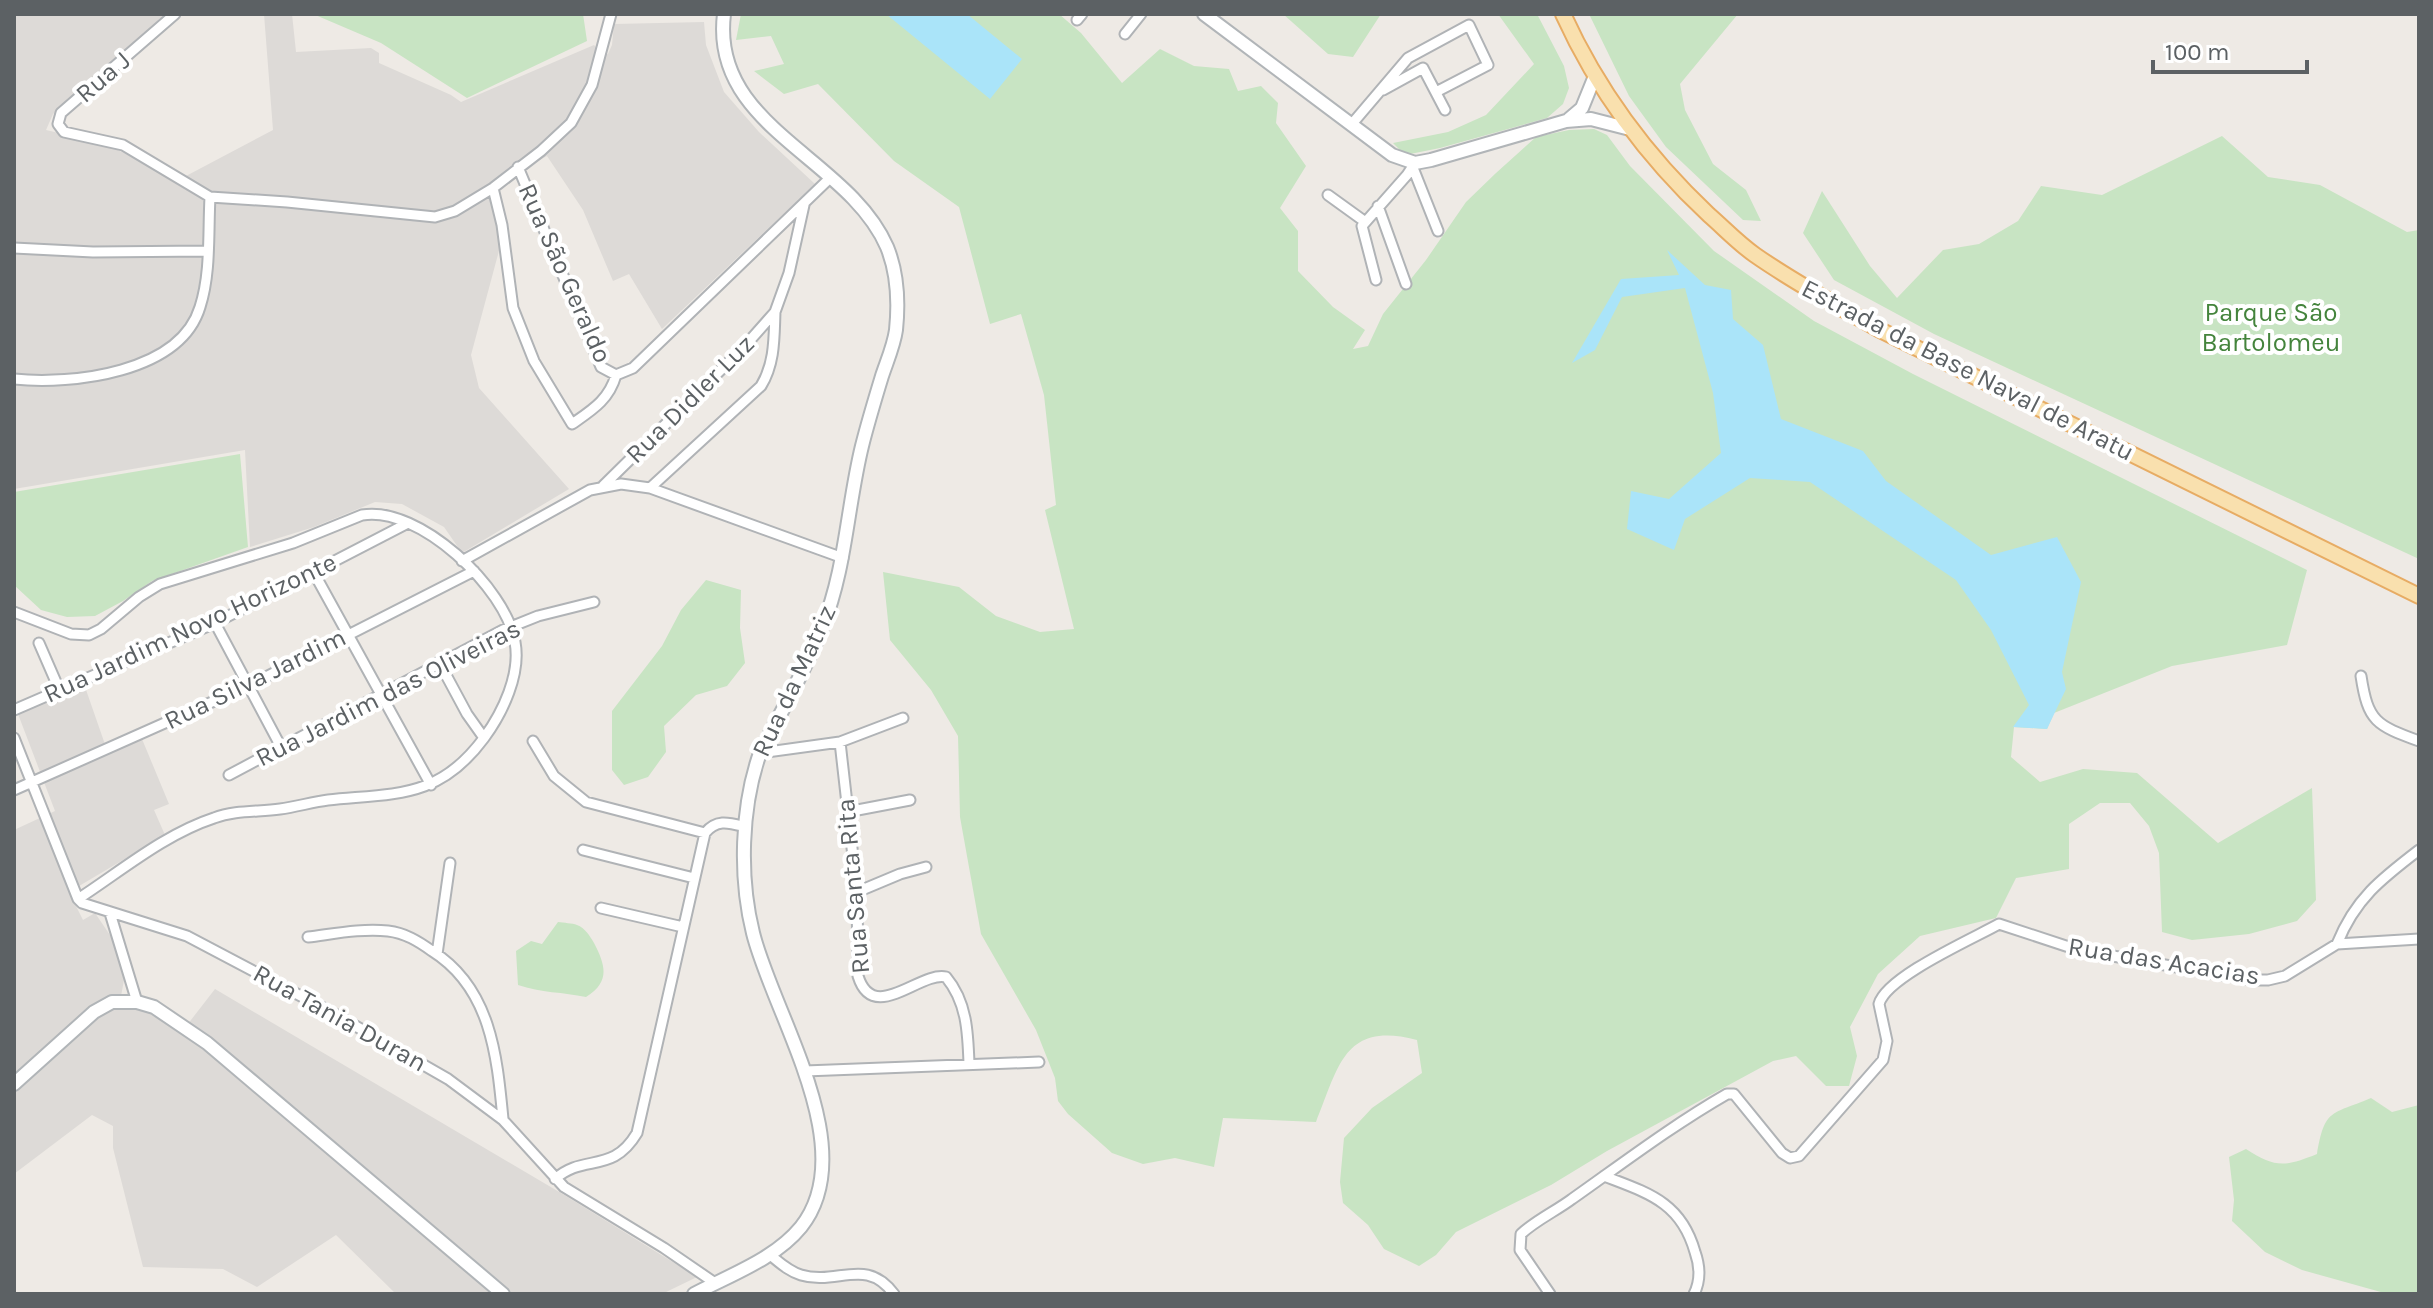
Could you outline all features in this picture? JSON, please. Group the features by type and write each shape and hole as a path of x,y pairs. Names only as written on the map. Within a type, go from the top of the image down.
{"main road":[{"name":"Estrada da Base Naval de Aratu","path":"1563,14 1595,76 1630,129 1659,165 1753,253 1834,305 1937,359 2419,596"}],"street":[{"name":"Rua J","path":"175,14 61,113 58,124 64,132 123,145 210,197"},
{"path":"14,379 31,381 93,377 143,362 179,343 200,309 205,285 210,197 435,217 455,211 493,188 571,123 592,85 611,14"},
{"name":"Rua da Matriz","path":"694,1294 769,1254 801,1227 818,1193 822,1151 819,1124 805,1071 767,982 752,930 745,875 749,790 760,753 822,629 843,558 859,460 895,335 898,286 889,254 874,225 737,88 723,53 724,14"},
{"path":"1125,34 1141,14"},
{"path":"1204,14 1392,155 1414,166 1438,231"},
{"path":"1351,125 1408,58 1469,25 1488,65 1436,92"},
{"path":"1378,92 1423,68 1445,110"},
{"path":"1566,121 1582,108 1595,76"},
{"path":"1376,280 1361,231 1364,221 1414,166 1566,121 1591,119 1630,129"},
{"name":"Rua São Geraldo","path":"518,167 601,367 616,375"},
{"path":"493,188 502,225 513,308 534,361 572,424 606,397 612,390 616,375 633,368 830,178"},
{"path":"1328,195 1364,221"},
{"name":"Rua Didler Luz","path":"650,488 761,386 769,373 773,357 775,312 789,273 804,205"},
{"path":"1378,206 1406,284"},
{"path":"14,248 93,252 207,251"},
{"name":"Rua Didler Luz","path":"603,486 735,357 775,312"},
{"path":"462,561 590,490 621,484 650,488 843,558"},
{"path":"14,612 71,634 89,635 101,629 148,590 170,580 293,543 362,515 383,514 434,535 474,571 493,593 515,640 514,671 503,705 484,738 444,779 391,794 323,800 215,817 168,841 78,899 14,738"},
{"name":"Rua Jardim Novo Horizonte","path":"14,710 215,623 408,523"},
{"name":"Rua Silva Jardim","path":"14,790 248,686 474,571"},
{"path":"314,573 431,785"},
{"name":"Rua Jardim das Oliveiras","path":"229,775 511,626 594,602"},
{"path":"215,623 281,747"},
{"path":"39,643 59,689"},
{"path":"439,662 467,714 484,738"},
{"path":"2361,676 2365,701 2374,720 2385,729 2419,741"},
{"path":"760,753 840,742 903,718"},
{"path":"533,741 554,776 586,802 705,833"},
{"name":"Rua Santa Rita","path":"840,742 857,892 858,976 864,990 886,997 930,977 946,977 959,996 966,1019 969,1064"},
{"path":"847,812 910,800"},
{"path":"555,1179 570,1168 593,1165 615,1157 637,1133 705,833 719,822 746,827"},
{"path":"583,850 694,878"},
{"path":"2337,944 2349,917 2375,884 2419,850"},
{"path":"437,954 450,863"},
{"path":"857,892 926,867"},
{"name":"Rua Tania Duran","path":"78,899 110,913 160,926 239,963 425,1065 468,1092 503,1120 564,1187 715,1283"},
{"path":"601,908 683,927"},
{"path":"110,913 137,1002"},
{"name":"Rua das Acacias","path":"1604,1176 1647,1144 1731,1092 1782,1153 1790,1158 1799,1156 1883,1060 1886,1032 1879,1015 1879,1004 1888,988 1999,924 2078,950 2252,980 2285,976 2337,944 2419,939"},
{"path":"308,937 388,931 414,939 462,974 490,1030 503,1120"},
{"path":"14,1084 94,1012 112,1002 137,1002 167,1014 207,1043 503,1294"},
{"path":"805,1071 1039,1062"},
{"path":"1550,1294 1520,1250 1521,1234 1604,1176 1654,1196 1681,1219 1699,1263 1694,1294"},
{"path":"769,1254 786,1268 810,1277 862,1273 873,1276 885,1282 894,1294"}],"shaded area":[{"path":"14,14 165,14 53,114 46,130 106,144 146,164 147,154 186,176 273,130 264,14 292,14 296,52 371,48 379,53 379,63 461,102 594,45 603,55 608,54 614,24 704,22 706,45 724,92 759,132 815,184 662,329 629,274 613,281 583,210 547,156 532,164 492,195 500,247 471,355 479,388 569,489 462,553 444,527 402,504 375,502 314,527 250,547 245,450 14,489"},
{"path":"84,684 108,753 142,739 169,804 154,810 165,835 69,892 83,920 95,913 112,938 124,980 119,1007 160,1014 184,1029 215,989 697,1277 662,1294 396,1294 336,1235 257,1287 223,1269 143,1267 113,1148 113,1126 92,1115 14,1174 14,830 55,811 18,714"}],"green space":[{"path":"313,14 583,14 587,41 467,98 381,43"},
{"path":"741,14 1059,14 1081,33 1122,83 1160,49 1194,66 1229,69 1238,91 1261,86 1278,103 1276,123 1306,166 1280,208 1298,231 1298,271 1333,307 1365,330 1353,349 1368,346 1383,314 1466,202 1536,137 1569,130 1594,129 1607,135 1630,166 1714,251 1814,321 1913,374 2307,570 2287,645 2172,666 2054,713 2047,729 2014,727 2011,757 2040,782 2083,769 2137,773 2218,843 2312,788 2316,900 2297,921 2249,934 2192,940 2162,932 2159,853 2149,826 2130,803 2100,803 2069,824 2069,869 2016,878 1996,918 1920,936 1878,974 1850,1027 1857,1056 1849,1086 1826,1086 1796,1056 1773,1061 1551,1185 1456,1232 1436,1255 1419,1266 1384,1249 1368,1225 1343,1203 1340,1182 1344,1138 1372,1108 1422,1073 1417,1040 1393,1036 1374,1037 1359,1043 1339,1066 1316,1122 1223,1118 1214,1167 1175,1158 1143,1164 1112,1153 1068,1114 1058,1101 1055,1078 1036,1030 981,934 960,817 958,736 931,690 890,640 883,572 959,587 996,616 1040,632 1074,629 1045,510 1056,505 1044,395 1021,314 990,324 959,207 894,161 818,84 784,94 754,71 784,64 771,36 736,40"},
{"path":"1283,14 1381,14 1353,57 1328,54"},
{"path":"1498,14 1537,14 1564,66 1569,88 1563,104 1547,118 1405,155 1393,143 1448,132 1486,115 1534,64"},
{"path":"1589,14 1738,14 1680,84 1685,110 1713,164 1746,190 1761,221 1743,220 1666,147 1629,96"},
{"name":"Parque São Bartolomeu","path":"2222,136 2268,177 2320,185 2407,232 2419,230 2419,559 1934,334 1834,280 1803,233 1822,191 1870,266 1897,298 1943,250 1979,244 2018,221 2041,186 2102,195"},
{"path":"240,454 248,547 152,581 95,616 67,617 41,610 14,585 14,492"},
{"path":"706,580 741,590 740,628 745,663 727,686 696,695 664,726 666,752 648,777 624,785 612,770 612,711 662,646 681,610"},
{"path":"558,922 575,924 587,932 601,959 602,979 586,997 518,985 516,951 531,941 542,944"},
{"path":"2371,1098 2392,1112 2419,1105 2419,1294 2388,1294 2302,1270 2265,1252 2232,1221 2234,1200 2229,1157 2246,1149 2280,1164 2317,1154 2323,1128 2332,1115"}],"water":[{"path":"886,14 967,14 1022,59 990,99"},
{"path":"1667,250 1705,285 1731,290 1733,319 1763,345 1781,419 1863,451 1886,481 1991,555 2057,537 2081,582 2062,672 2066,689 2047,729 2013,727 2029,705 1991,630 1956,580 1810,482 1750,478 1685,519 1674,550 1627,529 1631,491 1669,499 1721,453 1713,393 1685,288 1622,297 1595,350 1572,363 1621,279 1679,275"}]}
